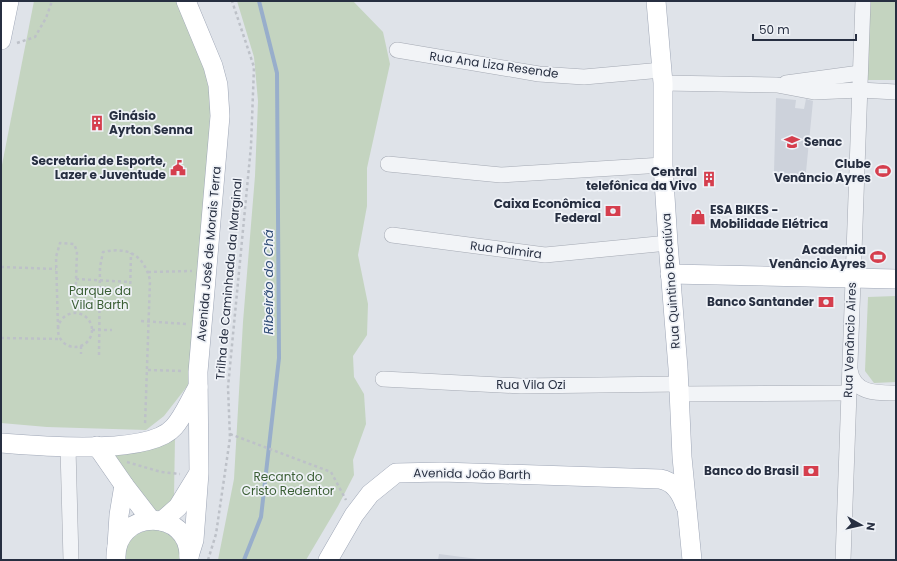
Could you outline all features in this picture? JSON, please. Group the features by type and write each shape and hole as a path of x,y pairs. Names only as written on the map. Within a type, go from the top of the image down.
{"main road":[{"path":"8,42 9,1"},
{"name":"Avenida José de Morais Terra","path":"186,1 216,76 220,116 198,380 199,473 194,540 189,558"},
{"name":"Avenida José de Morais Terra","path":"198,1 201,37"},
{"name":"Rua Quintino Bocaiúva","path":"656,1 663,77 663,165 668,243 679,389 682,457 692,560"},
{"path":"670,274 896,279"},
{"path":"1,443 99,449 143,443 174,428 198,380"},
{"path":"99,449 124,485 156,521 178,529 186,539 189,558"},
{"path":"660,479 674,469 682,457"},
{"name":"Avenida João Barth","path":"328,560 354,515 370,494 396,473 442,472 660,479"},
{"path":"116,553 125,532 134,524 156,521 178,507 199,473"},
{"path":"660,479 666,480 679,492 688,512"},
{"path":"116,553 119,515 124,485"}],"street":[{"name":"Rua Venâncio Aires","path":"843,560 863,1"},
{"name":"Rua Ana Liza Resende","path":"397,50 539,74 663,77 778,85"},
{"path":"778,85 819,77 860,73"},
{"path":"778,85 814,92 860,90 896,92"},
{"path":"388,164 501,175 663,165"},
{"name":"Rua Palmira","path":"392,234 545,255 668,243"},
{"path":"849,365 851,373 859,386 875,393 896,393"},
{"name":"Rua Vila Ozi","path":"383,379 521,386 848,393"},
{"path":"68,448 71,560"}],"path":[{"path":"8,42 35,37 46,18 52,1"},
{"name":"Trilha de Caminhada da Marginal","path":"208,560 216,534 230,434 228,387 251,146 254,67 232,1"},
{"path":"60,339 58,328 56,257 60,243 74,244 77,251 76,312"},
{"path":"99,354 100,282 103,252 114,249 137,255 147,267 150,280 148,370 143,443"},
{"path":"130,296 131,253"},
{"path":"1,267 56,269"},
{"path":"148,272 206,270"},
{"path":"76,279 100,282 130,282"},
{"path":"1,338 60,339 69,346 81,346 90,338 92,330 90,321 86,316 76,312 70,313 62,319 58,328"},
{"path":"141,321 150,320 202,326"},
{"path":"92,330 112,330"},
{"path":"81,346 81,354"},
{"path":"148,370 198,380"},
{"path":"230,434 302,460 330,472 354,515"},
{"path":"99,449 161,472 170,474 199,473"}],"shaded area":[{"name":"Senac","path":"776,98 796,100 795,108 804,109 806,99 813,101 805,182 782,180 784,172 774,172"},
{"path":"439,554 485,560 438,560"}],"green space":[{"name":"Parque da Vila Barth","path":"34,1 181,1 206,73 210,99 209,214 192,380 164,416 146,430 47,427 1,423 1,170"},
{"name":"Recanto do Cristo Redentor","path":"237,1 353,1 383,32 390,64 367,168 367,206 358,255 368,304 367,335 353,356 354,377 364,394 366,424 353,460 354,475 338,506 306,560 218,560 234,479 243,322 255,176 258,101 254,57"},
{"path":"870,1 896,1 896,80 867,80"},
{"path":"896,296 896,382 874,383 865,371 868,297"},
{"path":"175,437 174,496 172,503 160,511 153,510 112,451"},
{"path":"154,528 167,533 174,539 178,547 181,560 125,560 127,547 132,538 141,532"}],"waterway":[{"name":"Ribeirão do Chá","path":"244,560 261,517 279,358 277,73 259,1"}],"place":[{"name":"Ginásio Ayrton Senna","path":"97,123"},
{"name":"Senac","path":"792,142"},
{"name":"Secretaria de Esporte, Lazer e Juventude","path":"178,168"},
{"name":"Clube Venâncio Ayres","path":"883,171"},
{"name":"Central telefônica da Vivo","path":"709,179"},
{"name":"Caixa Econômica Federal","path":"613,211"},
{"name":"ESA BIKES - Mobilidade Elétrica","path":"698,217"},
{"name":"Academia Venâncio Ayres","path":"878,257"},
{"name":"Banco Santander","path":"826,302"},
{"name":"Banco do Brasil","path":"811,471"}]}
